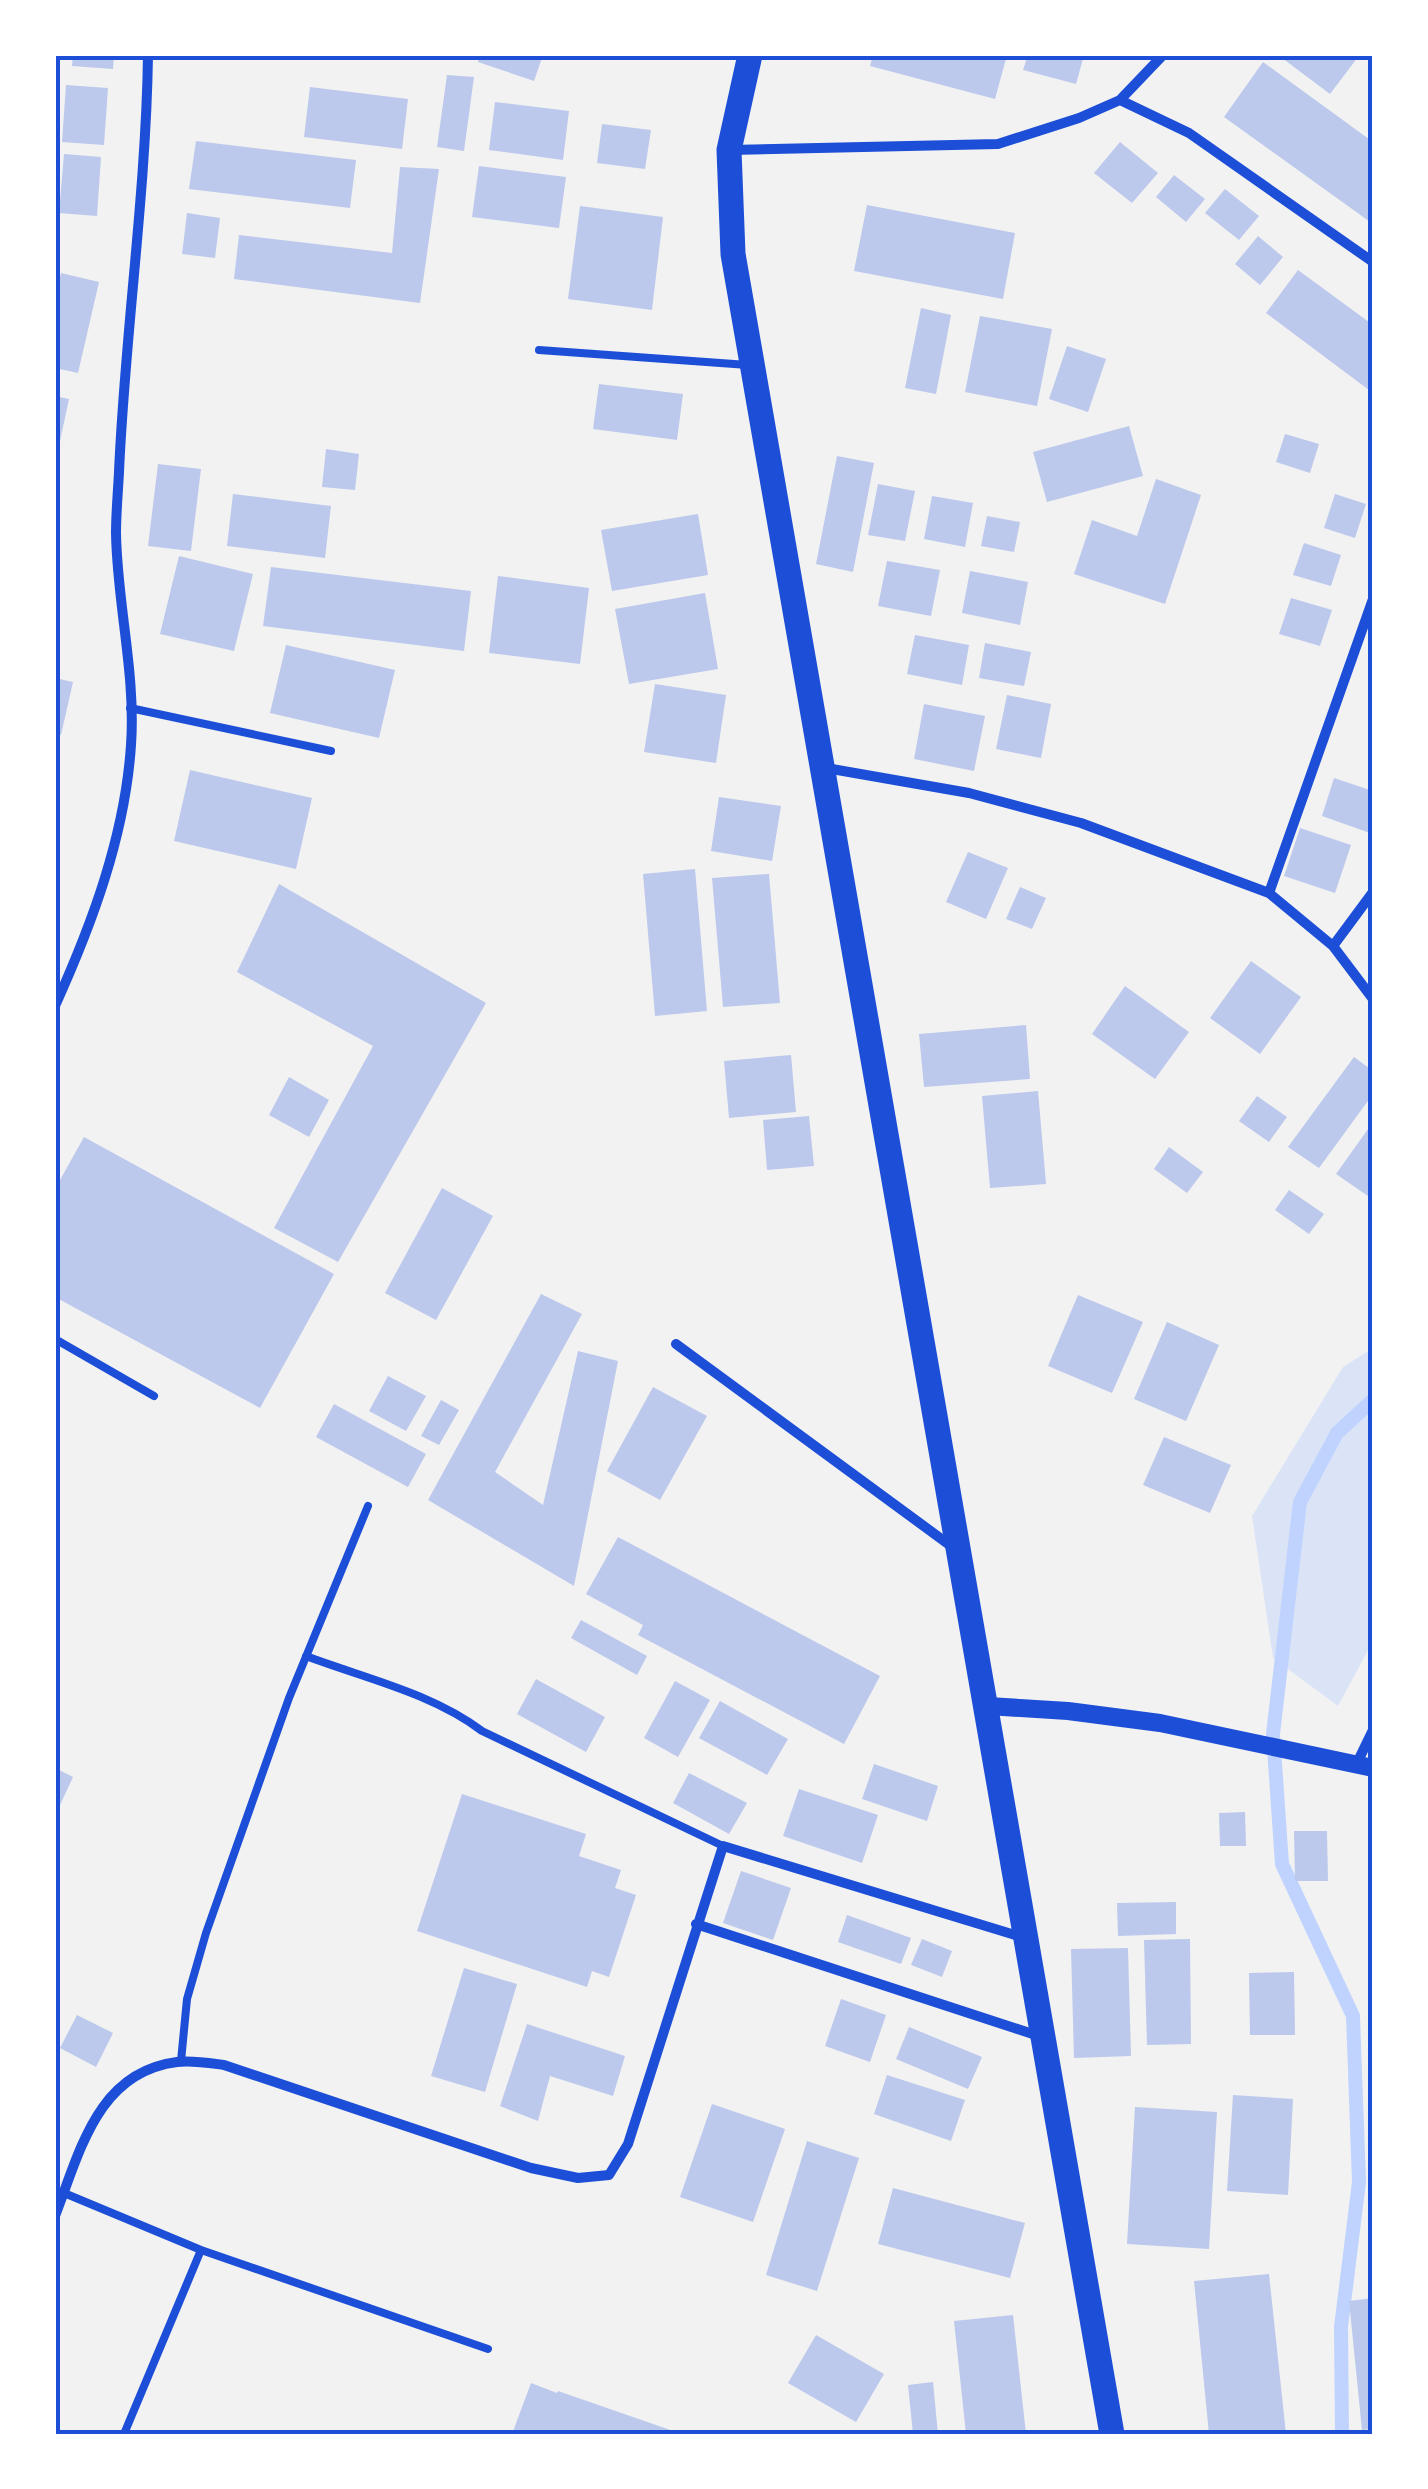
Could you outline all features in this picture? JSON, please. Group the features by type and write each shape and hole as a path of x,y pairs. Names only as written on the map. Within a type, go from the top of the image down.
{"main road":[{"path":"750,55 729,150 733,254 1112,2434"}],"street":[{"path":"55,1006 89,926 122,817 132,742 116,534 122,394 148,55"},
{"path":"729,150 998,144 1079,118 1120,100 1164,55"},
{"path":"1120,100 1189,133 1373,262"},
{"path":"1269,892 1373,599"},
{"path":"820,766 970,793 1081,823 1269,892 1333,946 1373,998"},
{"path":"1333,946 1373,892"},
{"path":"676,1344 956,1550"},
{"path":"988,1706 1160,1723 1365,1766 1373,1730"},
{"path":"55,2216 99,2110 122,2084 150,2068 181,2061 224,2065 531,2168 578,2178 609,2175 628,2144 723,1846 1026,1938"},
{"path":"696,1924 1042,2037"}],"lane":[{"path":"539,350 752,366"},
{"path":"130,708 331,751"},
{"path":"55,1340 154,1396"},
{"path":"181,2061 187,1999 206,1933 306,1656 368,1506"},
{"path":"306,1656 436,1704 482,1731 723,1846"},
{"path":"64,2193 201,2250 488,2349"},
{"path":"124,2434 201,2250"}],"shaded area":[{"path":"1373,1348 1373,1641 1338,1706 1273,1658 1252,1516 1343,1367"}],"building":[{"path":"73,55 114,55 113,69 72,66"},
{"path":"480,55 543,55 534,81 478,62"},
{"path":"873,55 1007,55 995,99 870,66"},
{"path":"1028,55 1084,55 1076,84 1023,70"},
{"path":"1278,55 1355,55 1358,57 1330,94"},
{"path":"1263,62 1373,142 1373,224 1224,117"},
{"path":"447,75 474,77 464,151 437,147"},
{"path":"66,85 108,88 104,145 62,142"},
{"path":"310,87 408,99 402,149 304,137"},
{"path":"495,102 569,111 563,160 489,150"},
{"path":"602,124 651,130 645,169 597,163"},
{"path":"196,141 356,160 350,208 189,189"},
{"path":"1120,142 1158,173 1132,203 1094,173"},
{"path":"64,154 101,157 97,216 59,213"},
{"path":"479,166 566,177 559,228 472,217"},
{"path":"400,167 439,169 420,303 234,279 239,235 392,253"},
{"path":"1174,175 1205,199 1186,222 1156,197"},
{"path":"1225,189 1259,216 1239,240 1205,213"},
{"path":"867,205 1015,233 1003,299 854,271"},
{"path":"580,206 663,217 652,310 568,299"},
{"path":"187,213 220,218 215,258 182,254"},
{"path":"1258,236 1283,257 1260,285 1235,264"},
{"path":"1298,270 1373,325 1373,393 1266,313"},
{"path":"61,273 99,282 78,373 55,368 55,299"},
{"path":"921,308 951,315 936,394 905,388"},
{"path":"980,316 1052,329 1037,406 965,392"},
{"path":"1067,346 1106,359 1088,412 1049,399"},
{"path":"599,384 683,394 677,440 593,429"},
{"path":"55,396 69,399 57,455 55,454"},
{"path":"1129,426 1143,476 1047,502 1033,452"},
{"path":"1285,434 1319,444 1310,473 1276,462"},
{"path":"326,449 359,454 355,490 322,487"},
{"path":"837,456 874,463 853,572 816,564"},
{"path":"158,464 201,469 191,551 148,546"},
{"path":"1156,479 1201,495 1165,604 1074,574 1092,520 1137,536"},
{"path":"878,484 915,491 905,541 868,535"},
{"path":"233,494 331,506 325,558 227,546"},
{"path":"1335,494 1366,504 1355,538 1324,528"},
{"path":"932,496 973,503 965,547 924,539"},
{"path":"698,514 708,575 612,591 601,530"},
{"path":"987,516 1020,522 1014,552 981,546"},
{"path":"1304,543 1341,555 1331,586 1293,575"},
{"path":"179,556 253,574 234,651 160,634"},
{"path":"887,561 940,570 931,616 878,606"},
{"path":"271,567 471,591 464,651 263,626"},
{"path":"970,571 1028,582 1020,625 962,613"},
{"path":"498,576 589,588 580,664 489,653"},
{"path":"705,593 718,669 629,684 615,609"},
{"path":"1291,598 1332,610 1320,646 1279,634"},
{"path":"915,635 969,645 962,685 907,674"},
{"path":"985,643 1031,652 1024,686 979,678"},
{"path":"286,645 395,670 379,738 270,713"},
{"path":"55,678 73,682 61,735 55,734"},
{"path":"655,684 726,695 716,763 644,752"},
{"path":"1007,695 1051,704 1041,758 996,749"},
{"path":"924,704 985,716 974,771 914,759"},
{"path":"190,770 312,798 296,869 174,841"},
{"path":"1334,778 1373,791 1370,833 1322,816"},
{"path":"719,797 781,806 772,861 711,851"},
{"path":"1300,828 1351,845 1335,893 1284,876"},
{"path":"968,852 1008,868 986,919 946,902"},
{"path":"695,869 707,1011 655,1016 643,874"},
{"path":"769,874 780,1003 723,1007 712,878"},
{"path":"279,884 486,1003 338,1262 274,1228 373,1046 237,972"},
{"path":"1020,887 1046,898 1032,929 1006,919"},
{"path":"1251,961 1301,997 1260,1054 1210,1018"},
{"path":"1125,986 1189,1032 1155,1079 1092,1034"},
{"path":"1026,1025 1030,1079 924,1087 919,1034"},
{"path":"791,1055 796,1112 729,1118 724,1061"},
{"path":"1354,1057 1373,1071 1373,1094 1319,1168 1288,1147"},
{"path":"289,1077 329,1100 309,1137 269,1115"},
{"path":"1038,1091 1046,1184 990,1188 982,1096"},
{"path":"1257,1096 1287,1117 1269,1142 1239,1121"},
{"path":"809,1116 814,1166 767,1170 763,1120"},
{"path":"1373,1122 1373,1189 1368,1196 1336,1174"},
{"path":"84,1137 334,1274 260,1408 55,1297 55,1189"},
{"path":"1169,1147 1203,1172 1187,1193 1154,1169"},
{"path":"442,1188 493,1216 436,1320 385,1293"},
{"path":"1289,1190 1324,1214 1309,1234 1275,1210"},
{"path":"541,1294 582,1314 495,1472 543,1505 578,1351 618,1361 574,1586 428,1500"},
{"path":"1078,1295 1143,1322 1112,1393 1048,1366"},
{"path":"1167,1322 1219,1345 1186,1421 1134,1399"},
{"path":"388,1376 426,1396 406,1431 369,1411"},
{"path":"653,1387 707,1416 660,1500 607,1471"},
{"path":"441,1400 459,1410 439,1445 421,1436"},
{"path":"334,1404 426,1454 408,1487 316,1437"},
{"path":"1164,1437 1231,1465 1210,1513 1143,1485"},
{"path":"618,1537 880,1676 844,1744 638,1635 643,1625 586,1594"},
{"path":"581,1620 647,1656 637,1675 571,1638"},
{"path":"536,1679 605,1717 586,1752 517,1714"},
{"path":"675,1681 710,1700 678,1757 644,1738"},
{"path":"720,1701 788,1739 767,1775 699,1738"},
{"path":"874,1764 938,1786 927,1821 862,1799"},
{"path":"55,1768 73,1777 55,1816"},
{"path":"689,1773 747,1803 729,1834 673,1803"},
{"path":"799,1789 878,1815 862,1863 783,1836"},
{"path":"462,1794 586,1834 579,1856 621,1870 615,1888 636,1895 609,1977 592,1971 587,1987 417,1931"},
{"path":"1245,1812 1246,1846 1220,1846 1219,1813"},
{"path":"1294,1831 1327,1831 1328,1881 1295,1881"},
{"path":"741,1871 791,1888 773,1940 723,1923"},
{"path":"1176,1902 1176,1934 1118,1936 1117,1903"},
{"path":"847,1915 911,1938 901,1964 838,1942"},
{"path":"922,1939 952,1951 942,1977 911,1965"},
{"path":"1190,1939 1191,2044 1147,2045 1144,1940"},
{"path":"1128,1948 1131,2056 1074,2058 1071,1949"},
{"path":"464,1968 517,1984 485,2092 431,2076"},
{"path":"1294,1972 1295,2035 1250,2035 1249,1973"},
{"path":"841,1999 886,2015 870,2062 825,2046"},
{"path":"77,2015 113,2033 96,2067 60,2048"},
{"path":"527,2024 625,2056 613,2096 550,2076 538,2121 500,2106"},
{"path":"909,2027 982,2057 968,2089 896,2059"},
{"path":"887,2075 965,2100 951,2141 874,2114"},
{"path":"1233,2095 1293,2099 1288,2195 1227,2191"},
{"path":"712,2104 785,2129 753,2222 680,2197"},
{"path":"1135,2107 1217,2112 1209,2249 1127,2244"},
{"path":"807,2141 859,2158 817,2291 766,2275"},
{"path":"893,2188 1025,2223 1010,2278 878,2244"},
{"path":"1269,2274 1286,2434 1209,2434 1194,2281"},
{"path":"1373,2298 1373,2429 1362,2430 1349,2301"},
{"path":"1013,2315 1026,2434 966,2434 954,2321"},
{"path":"816,2335 884,2374 856,2422 788,2383"},
{"path":"933,2382 938,2434 913,2434 908,2385"},
{"path":"531,2383 557,2393 682,2434 512,2434"}],"waterway":[{"path":"1342,2434 1341,2327 1359,2182 1353,2016 1282,1864 1273,1734 1300,1502 1337,1433 1373,1400"}]}
